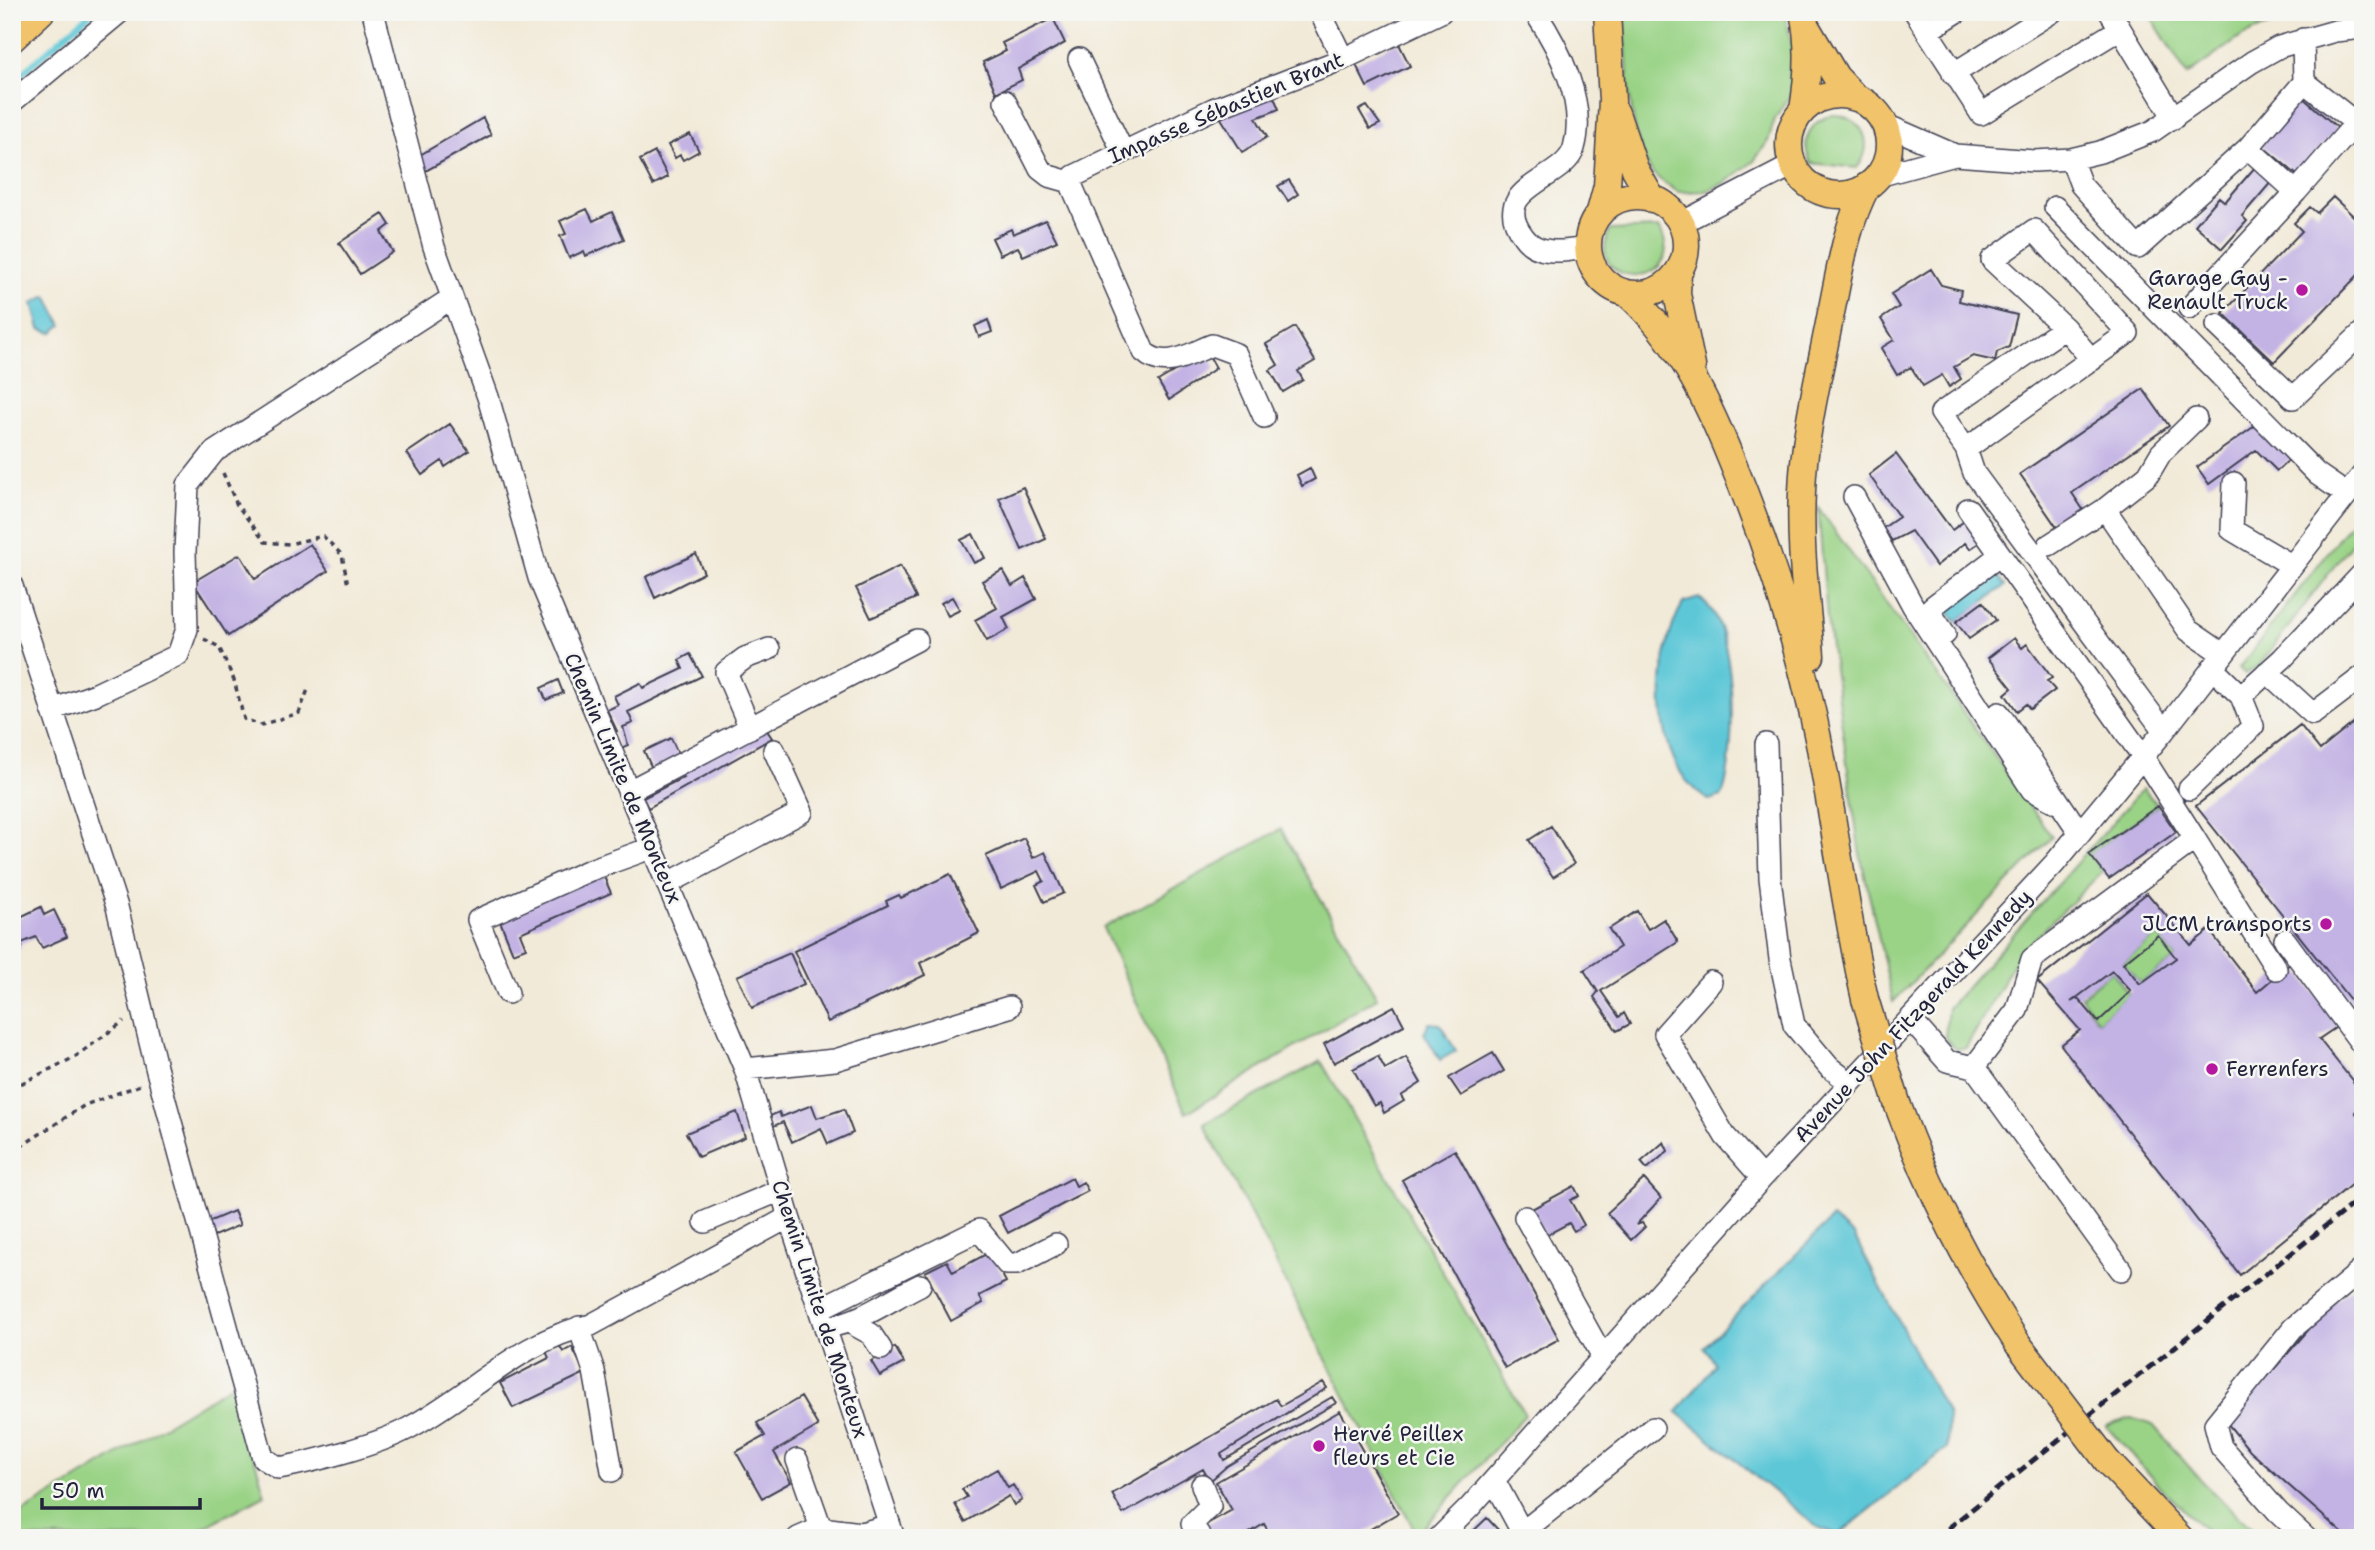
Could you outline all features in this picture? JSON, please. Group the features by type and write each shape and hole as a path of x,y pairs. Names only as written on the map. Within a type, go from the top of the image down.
{"main road":[{"path":"12,39 41,12"},
{"path":"1607,12 1612,102 1607,186 1600,212 1592,225 1587,248 1593,268 1602,281 1628,294 1656,323 1693,374 1749,501 1774,570 1820,748"},
{"path":"1805,20 1836,77 1856,98 1877,113 1884,124 1888,151 1855,208 1806,439 1803,479 1802,546 1820,748 1848,921 1865,999 1898,1105 1949,1229 1970,1269 2018,1344 2107,1461 2180,1538"},
{"path":"1803,110 1807,86 1805,20"},
{"path":"1856,98 1828,96 1803,110 1795,120 1788,143 1793,165 1807,184 1830,194 1856,192 1872,181"},
{"path":"1612,102 1635,169 1652,199"},
{"path":"1600,212 1612,202 1627,197 1652,199 1671,210 1681,223 1685,254 1678,273 1677,293 1693,374"},
{"path":"1628,294 1658,290 1678,273"}],"street":[{"path":"12,102 120,12"},
{"name":"Chemin Limite de Monteux","path":"373,12 434,247 488,397 539,578 745,1069 789,1217 892,1532"},
{"path":"1320,12 1343,59"},
{"name":"Impasse Sébastien Brant","path":"1070,182 1074,176 1122,150 1213,109 1343,59 1441,12"},
{"path":"1535,12 1560,54 1572,95 1577,134 1574,151 1565,165 1532,183 1522,192 1516,206 1516,221 1523,237 1536,248 1551,251 1587,248"},
{"path":"1915,12 1981,114 2115,20 2174,118"},
{"path":"1927,31 1957,12"},
{"path":"1953,74 2052,12"},
{"path":"1884,124 1955,155 2034,161 2071,159 2126,144 2174,118 2252,62 2334,22 2363,28"},
{"path":"2071,159 2081,185 2138,248 2248,148 2304,82 2303,38"},
{"path":"1079,59 1122,150"},
{"path":"2189,308 2356,123 2304,82"},
{"path":"1005,101 1040,169 1049,176 1070,182 1144,352 1153,361 1169,362 1212,345 1236,354 1264,417"},
{"path":"2248,148 2296,192"},
{"path":"1872,181 1955,155"},
{"path":"1681,223 1793,165"},
{"path":"2055,207 2316,474 2346,494"},
{"path":"1966,449 2092,360 2128,332 2034,230 1992,260 2065,328 2092,360"},
{"path":"52,710 96,694 178,655 187,629 185,552 188,485 214,452 452,298"},
{"path":"2217,325 2293,398 2362,330"},
{"path":"2065,328 1941,413 1966,449 1974,473 2164,731"},
{"path":"2049,545 2105,509 2148,475 2161,453 2196,419"},
{"name":"Avenue John Fitzgerald Kennedy","path":"1439,1538 1494,1480 1762,1178 2080,833 2164,731 2363,474"},
{"path":"2234,483 2232,530 2291,565"},
{"path":"1854,497 1913,606 2032,790 2061,805"},
{"path":"1968,509 2143,757 2276,969"},
{"path":"2105,509 2188,630 2218,661 2241,696 2253,726 2189,789"},
{"path":"2000,555 1932,607 1934,618 2080,833"},
{"path":"2241,696 2363,573"},
{"path":"12,586 117,907 157,1071 263,1458 279,1468 304,1464 405,1430 559,1332 591,1325 789,1217"},
{"path":"629,791 917,640"},
{"path":"750,728 726,672 745,658 769,649"},
{"path":"2267,672 2313,714 2363,676"},
{"path":"1766,744 1770,878 1780,959 1794,1025 1829,1067 1850,1083"},
{"path":"667,884 802,812 774,750"},
{"path":"1974,1067 2017,1010 2032,959 2196,839"},
{"path":"508,993 478,920 590,870 651,848"},
{"path":"2285,940 2363,1046"},
{"path":"1711,982 1665,1034 1725,1136 1762,1178"},
{"path":"745,1069 835,1060 1009,1007"},
{"path":"1910,1019 1947,1061 1974,1067 2121,1270"},
{"path":"705,1222 781,1190"},
{"path":"1525,1217 1603,1357"},
{"path":"824,1318 979,1230 1007,1264 1017,1264 1056,1244"},
{"path":"2306,1538 2221,1447 2215,1424 2292,1328 2363,1269"},
{"path":"851,1323 880,1304 920,1285"},
{"path":"824,1318 851,1323 871,1334 881,1349"},
{"path":"579,1327 594,1371 612,1471"},
{"path":"1494,1480 1522,1535 1653,1428"},
{"path":"797,1460 821,1528"},
{"path":"1201,1538 1192,1524 1210,1506 1202,1485"},
{"path":"798,1538 821,1528 861,1533 892,1532"}],"path":[{"path":"214,452 237,505 265,542 289,544 323,536 342,555 348,585"},
{"path":"187,629 219,647 234,680 244,719 261,726 299,713 309,687"},
{"path":"12,1088 75,1057 142,1009"},
{"path":"12,1152 85,1105 146,1083 157,1071"}],"green space":[{"path":"1625,12 1784,12 1797,64 1793,91 1775,119 1768,141 1754,161 1726,182 1706,191 1678,192 1652,172 1644,157 1633,118"},
{"path":"2148,12 2303,12 2244,35 2187,75"},
{"path":"1831,115 1851,119 1863,132 1866,149 1857,168 1811,163 1806,147 1809,134 1817,123"},
{"path":"1659,228 1665,248 1662,263 1651,272 1636,275 1622,273 1610,264 1605,250 1610,230"},
{"path":"1818,507 2052,837 1893,1002 1859,849 1827,618"},
{"path":"2363,512 2363,537 2357,536 2258,667 2245,674 2239,668 2352,521"},
{"path":"2143,788 2158,806 2090,854 2103,871 2018,955 1966,1048 1956,1049 1945,1038 1948,1008"},
{"path":"1281,829 1377,998 1186,1113 1103,928"},
{"path":"2158,935 2176,958 2140,984 2123,963"},
{"path":"2112,971 2129,994 2098,1022 2081,997"},
{"path":"1321,1061 1525,1415 1417,1535 1204,1124"},
{"path":"233,1384 265,1495 184,1538 12,1538 12,1519"},
{"path":"2131,1418 2153,1425 2204,1484 2262,1538 2213,1538 2158,1485 2106,1426"}],"water":[{"path":"47,296 62,325 52,333 40,329 33,303"},
{"path":"1996,572 2005,586 1956,622 1947,610"},
{"path":"1699,598 1712,612 1722,633 1731,691 1732,722 1727,777 1722,796 1709,800 1689,784 1675,763 1666,737 1662,709 1662,679 1673,625 1683,603"},
{"path":"1429,1023 1440,1024 1456,1051 1440,1060 1424,1033"},
{"path":"1832,1218 1854,1236 1948,1415 1947,1448 1838,1535 1817,1527 1677,1412 1715,1364 1704,1347"}],"building":[{"path":"1053,18 1065,43 1018,69 1022,80 996,93 983,62 1006,51 1002,43"},
{"path":"1398,42 1410,66 1367,87 1355,63"},
{"path":"1273,95 1279,109 1256,118 1267,137 1242,152 1219,115"},
{"path":"2302,97 2338,128 2297,175 2261,145"},
{"path":"1367,106 1380,124 1370,129 1359,110"},
{"path":"483,118 491,135 420,174 415,158"},
{"path":"690,134 699,151 683,160 680,155 675,158 668,145"},
{"path":"655,152 668,177 653,185 640,160"},
{"path":"2256,166 2272,181 2242,216 2247,221 2222,249 2195,225 2219,197 2225,202"},
{"path":"1289,180 1298,194 1288,201 1278,186"},
{"path":"2333,197 2363,225 2363,270 2274,362 2223,313 2302,231 2294,223 2310,207 2317,213"},
{"path":"587,209 593,221 612,212 624,239 586,256 584,251 569,258 560,236 566,234 560,221"},
{"path":"383,214 390,225 381,232 393,252 360,274 339,243"},
{"path":"1046,220 1057,241 1023,256 1018,247 1000,255 992,238 1011,229 1013,234"},
{"path":"1931,269 1941,285 1961,290 1959,301 2017,315 2009,347 1997,352 1995,361 1973,356 1954,367 1961,379 1949,387 1942,375 1923,386 1911,367 1897,375 1881,348 1894,340 1881,319 1899,307 1891,294"},
{"path":"988,320 992,332 979,337 975,326"},
{"path":"1295,327 1315,361 1298,371 1303,380 1283,392 1270,370 1278,365 1266,344"},
{"path":"1207,352 1216,368 1169,400 1158,381"},
{"path":"2143,389 2169,426 2072,493 2084,511 2058,529 2020,474"},
{"path":"2259,423 2292,457 2277,471 2256,450 2209,484 2197,467"},
{"path":"450,424 469,451 445,467 442,461 422,475 407,453"},
{"path":"1896,454 1952,530 1967,519 1983,540 1970,549 1965,543 1936,566 1911,531 1892,541 1883,528 1899,517 1869,475"},
{"path":"1310,468 1315,479 1302,486 1297,475"},
{"path":"1023,487 1046,539 1022,550 999,498"},
{"path":"973,534 985,558 974,563 961,540"},
{"path":"310,544 328,571 228,636 193,582 240,554 255,579"},
{"path":"696,554 704,573 655,598 646,577"},
{"path":"900,566 916,598 871,618 856,588"},
{"path":"1003,570 1012,586 1025,578 1036,599 1003,617 1009,629 987,641 975,620 997,608 982,581"},
{"path":"952,597 960,610 948,616 941,603"},
{"path":"1983,602 1996,620 1969,639 1956,622"},
{"path":"2014,638 2022,648 2027,644 2052,678 2047,681 2055,690 2030,709 2026,704 2017,711 2005,694 2012,688 1988,658"},
{"path":"690,654 702,676 628,712 633,723 623,727 628,745 619,749 613,732 617,731 607,710 618,705 614,696 640,683 643,688 683,669 679,660"},
{"path":"558,680 563,693 546,700 541,688"},
{"name":"JLCM transports","path":"2363,715 2363,1016 2196,806 2300,725 2320,750"},
{"path":"766,729 772,738 648,808 643,798 684,777 680,770"},
{"path":"671,738 681,760 654,773 644,751"},
{"path":"2158,806 2176,832 2109,879 2089,854"},
{"path":"1551,826 1574,864 1553,877 1529,840"},
{"path":"1024,838 1033,858 1045,852 1064,893 1044,902 1036,885 1044,881 1039,871 1001,889 986,856"},
{"path":"602,872 611,893 520,933 526,948 513,953 498,916"},
{"path":"950,874 979,933 920,963 925,975 828,1022 794,951 888,905 886,901 899,895 901,898"},
{"name":"Ferrenfers","path":"2147,893 2191,945 2209,930 2257,992 2292,962 2338,1026 2319,1039 2363,1094 2363,1104 2355,1112 2363,1121 2363,1175 2240,1275 2061,1045 2080,1030 2037,981","holes":["2158,935 2176,958 2140,984 2123,963","2112,971 2131,991 2098,1022 2078,998 2071,1002"]},
{"path":"41,907 44,915 54,910 67,937 42,948 36,937 19,944 22,947 12,951 12,921"},
{"path":"1637,911 1648,929 1664,919 1678,942 1601,991 1619,1017 1624,1013 1630,1024 1617,1031 1594,997 1598,992 1584,970 1620,947 1609,929"},
{"path":"790,953 804,984 752,1008 737,976"},
{"path":"1394,1006 1404,1025 1334,1063 1324,1044"},
{"path":"1493,1053 1504,1071 1461,1096 1449,1078"},
{"path":"1378,1056 1385,1069 1406,1057 1421,1083 1401,1096 1404,1101 1384,1113 1380,1103 1374,1106 1353,1069"},
{"path":"812,1105 817,1118 844,1109 853,1133 828,1144 821,1128 792,1142 783,1122 771,1127 768,1117 779,1112 781,1117"},
{"path":"737,1112 745,1137 698,1157 686,1133"},
{"path":"1664,1142 1668,1151 1647,1169 1641,1162"},
{"path":"1455,1150 1559,1339 1505,1368 1402,1180"},
{"path":"1072,1178 1076,1186 1083,1182 1088,1191 1008,1233 999,1216"},
{"path":"1644,1179 1661,1198 1636,1225 1642,1223 1645,1227 1631,1240 1607,1213"},
{"path":"1574,1186 1579,1196 1570,1200 1584,1225 1574,1231 1569,1223 1545,1236 1530,1210"},
{"path":"234,1211 240,1225 214,1236 208,1222"},
{"path":"990,1252 1006,1282 979,1296 983,1303 951,1321 925,1272 947,1261 953,1272"},
{"path":"2363,1280 2363,1538 2348,1538 2250,1451 2227,1423 2331,1304"},
{"path":"558,1343 563,1352 572,1347 585,1373 513,1408 500,1383 549,1358 545,1349"},
{"path":"895,1347 904,1363 880,1376 871,1361"},
{"path":"1323,1382 1327,1388 1221,1454 1224,1460 1332,1397 1336,1403 1227,1466 1210,1481 1203,1469 1123,1514 1112,1494 1276,1399 1281,1406"},
{"path":"801,1397 818,1426 774,1452 791,1482 762,1498 736,1452 765,1436 757,1423"},
{"name":"Hervé Peillex fleurs et Cie","path":"1340,1411 1398,1513 1355,1538 1272,1538 1264,1524 1246,1535 1248,1538 1213,1538 1205,1525 1232,1510 1216,1482"},
{"path":"997,1469 1008,1488 1013,1485 1022,1500 1014,1505 1009,1496 965,1522 955,1504 967,1497 962,1489"},
{"path":"1487,1518 1502,1534 1498,1538 1466,1538"}],"waterway":[{"path":"12,82 92,12"}],"railway":[{"path":"1936,1538 2363,1196"}],"place":[{"name":"Garage Gay - Renault Truck","path":"2302,290"},
{"name":"JLCM transports","path":"2326,924"},
{"name":"Ferrenfers","path":"2212,1069"},
{"name":"Hervé Peillex fleurs et Cie","path":"1319,1446"}]}
